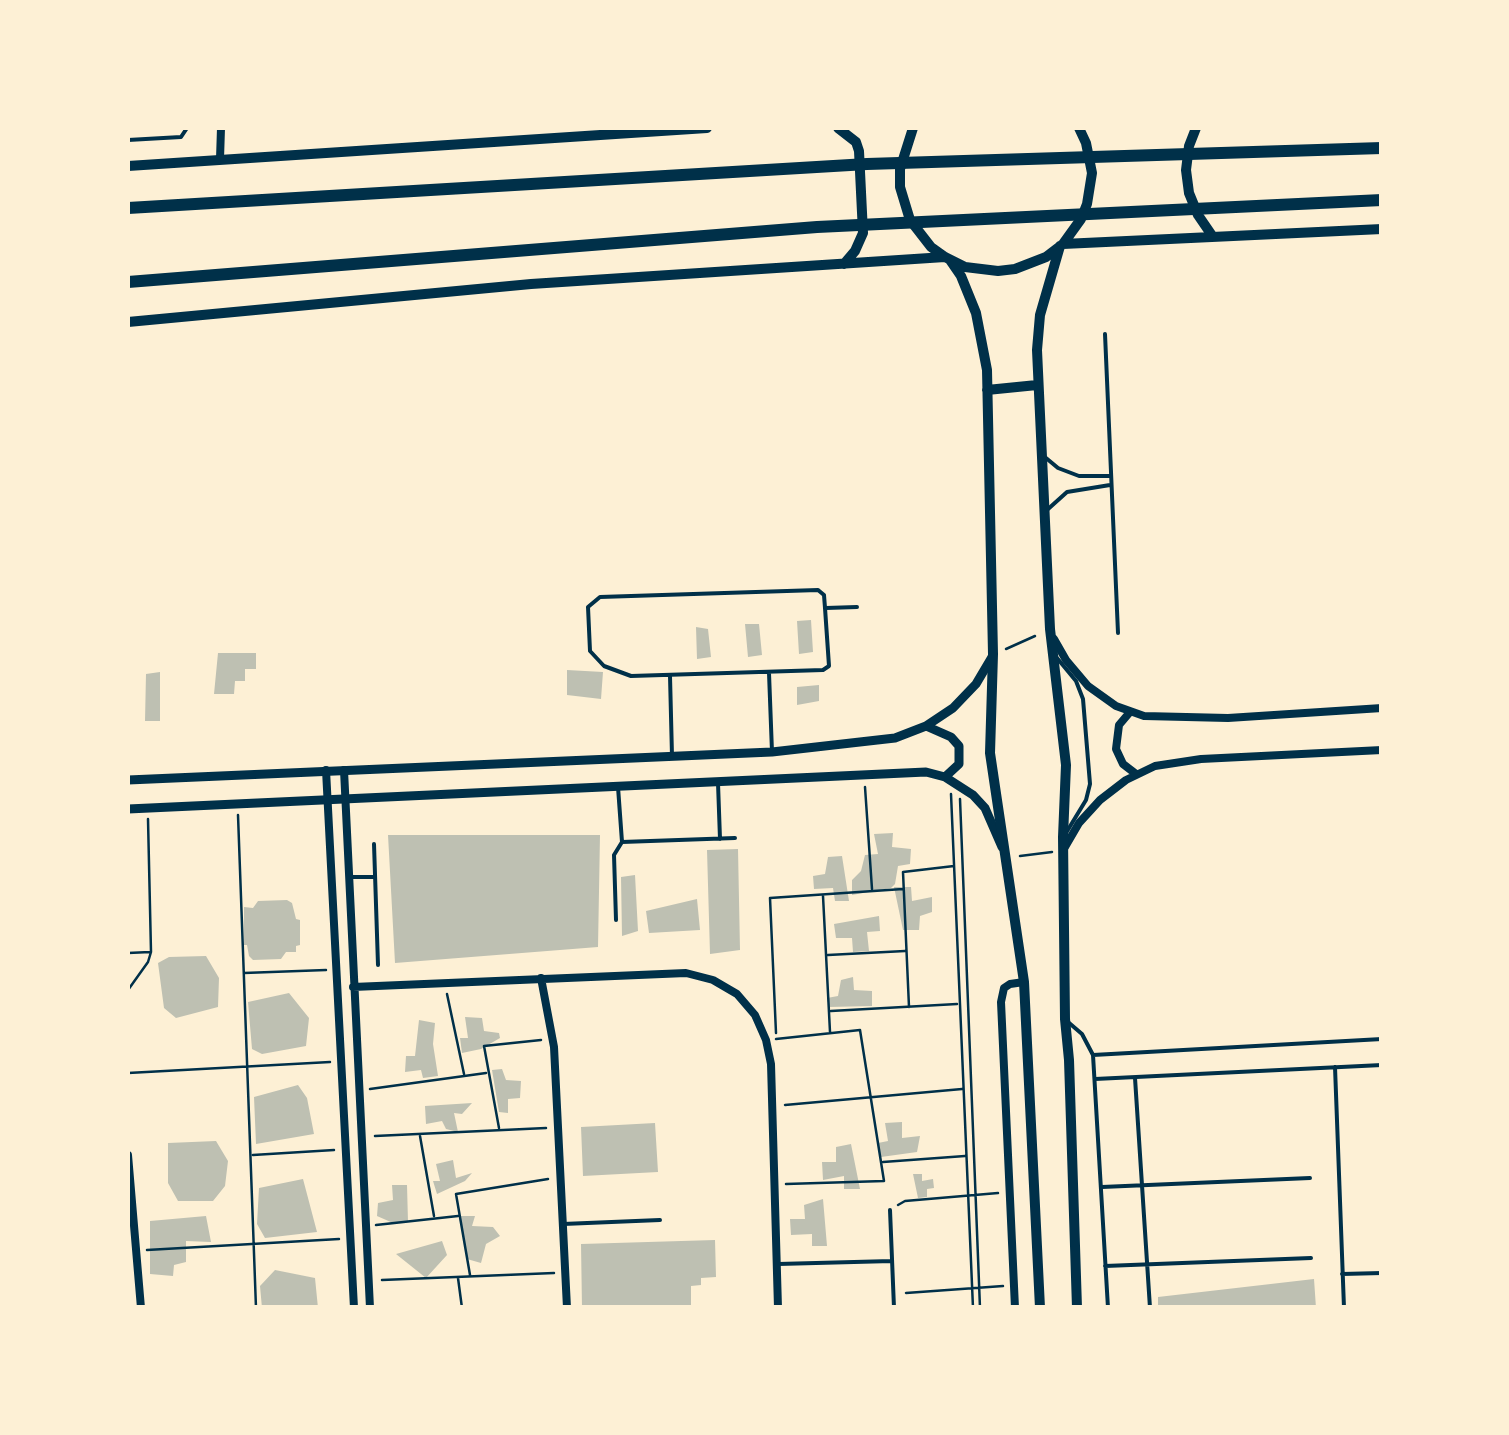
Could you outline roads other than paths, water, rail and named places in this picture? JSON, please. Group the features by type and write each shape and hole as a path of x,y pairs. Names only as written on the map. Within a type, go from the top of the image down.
{"highway":[{"path":"128,208 867,164 1382,148"},
{"path":"128,282 817,227 1382,200"}],"main road":[{"path":"128,166 707,128"},
{"path":"838,128 856,142 860,151 864,233 856,251 843,264"},
{"path":"913,128 900,169 904,204 920,234 961,276 976,313 985,351 993,654 990,753 1024,982 1040,1308"},
{"path":"128,322 532,284 843,264 947,259 982,270 1015,270 1046,257 1081,219 1091,189 1090,158 1079,128"},
{"path":"1196,128 1188,158 1189,193 1212,234"},
{"path":"1061,245 1212,234 1382,229"},
{"path":"1061,245 1040,315 1038,385 1050,629 1065,735 1065,1019 1070,1060 1077,1308"},
{"path":"987,390 1038,385"}],"street":[{"path":"220,128 220,159"},
{"path":"1050,629 1066,660 1088,686 1130,712 1160,718 1228,718 1382,708"},
{"path":"128,780 772,752 895,738 926,726 965,696 993,654"},
{"path":"1130,712 1119,725 1116,749 1123,764 1136,774"},
{"path":"926,726 951,737 960,746 959,764 951,780"},
{"path":"1063,851 1089,811 1112,789 1155,766 1382,750"},
{"path":"326,770 354,1308"},
{"path":"344,770 370,1308"},
{"path":"128,808 926,772 951,780 984,808 1006,857"},
{"path":"353,987 686,973 713,980 737,994 771,1039 778,1308"},
{"path":"541,978 552,1039 567,1308"},
{"path":"1015,1308 1000,1002 1004,988 1024,982"},
{"path":"128,1155 142,1308"}],"lane":[{"path":"128,140 180,137 187,128"},
{"path":"1105,334 1118,633"},
{"path":"1041,453 1068,473 1091,478 1111,476"},
{"path":"1044,514 1067,492 1112,484"},
{"path":"818,590 824,595 825,608 827,668 622,675 595,659 590,651 590,604 600,597 818,590"},
{"path":"825,608 856,607"},
{"path":"1053,654 1070,671 1084,699 1090,784 1083,806 1063,837"},
{"path":"769,672 772,752"},
{"path":"670,676 672,756"},
{"path":"718,781 720,839"},
{"path":"616,920 614,855 622,842 618,786"},
{"path":"622,842 735,838"},
{"path":"374,844 378,964"},
{"path":"348,877 376,876"},
{"path":"1065,1019 1082,1034 1093,1055 1108,1308"},
{"path":"1093,1055 1382,1039"},
{"path":"1095,1078 1382,1065"},
{"path":"1334,1067 1344,1308"},
{"path":"1134,1076 1150,1308"},
{"path":"1102,1187 1310,1178"},
{"path":"890,1210 894,1308"},
{"path":"563,1224 660,1220"},
{"path":"1105,1266 1310,1258"},
{"path":"778,1264 892,1262"},
{"path":"1342,1274 1382,1272"}]}
